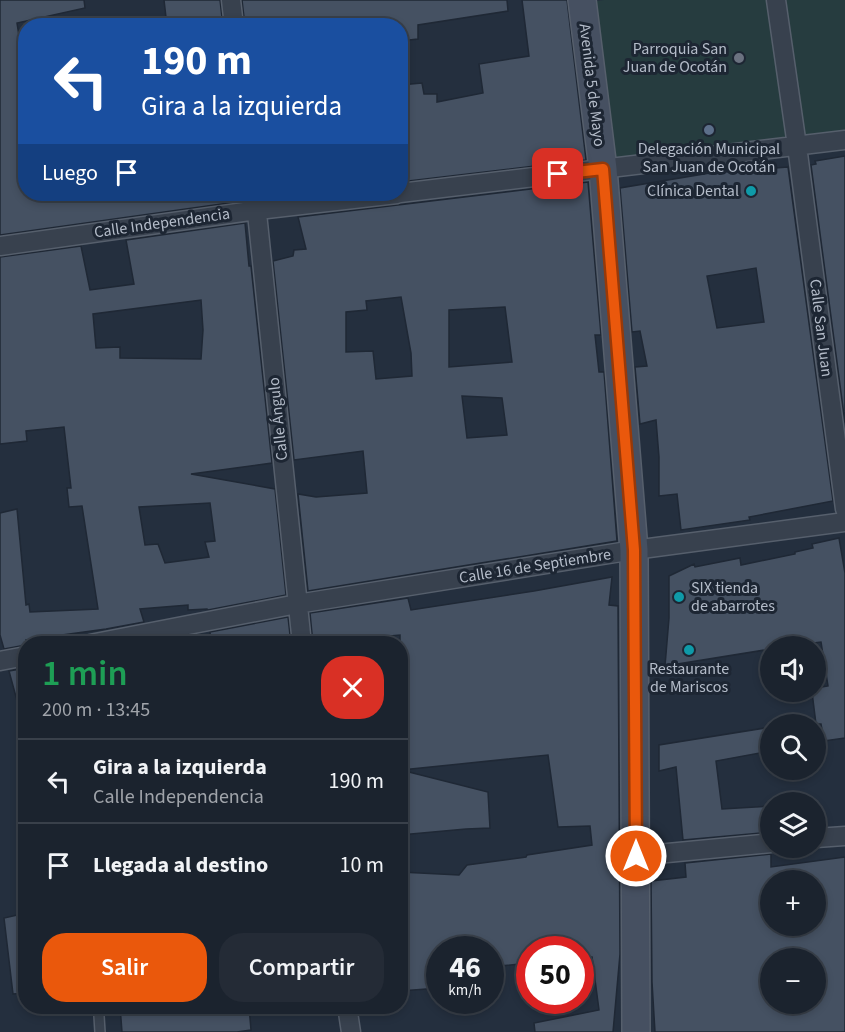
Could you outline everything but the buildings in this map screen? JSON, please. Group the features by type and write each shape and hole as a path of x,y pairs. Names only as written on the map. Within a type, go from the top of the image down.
{"main road":[{"name":"Avenida 5 de Mayo","path":"582,0 603,169 634,550 636,1032"}],"street":[{"path":"231,0 233,18"},
{"name":"Calle San Juan","path":"776,0 845,509"},
{"name":"Calle Independencia","path":"408,192 845,140"},
{"name":"Calle Independencia","path":"0,246 272,201"},
{"name":"Calle Ángulo","path":"256,202 301,636"},
{"name":"Calle 16 de Septiembre","path":"131,636 297,604 634,550 845,522"},
{"path":"0,661 18,658"},
{"path":"826,837 845,836"},
{"path":"636,856 760,844"},
{"path":"348,1014 351,1032"}],"lane":[{"path":"99,1016 100,1032"}],"green space":[{"path":"604,0 845,0 845,131 610,159 590,2"}],"place":[{"name":"Parroquia San Juan de Ocotán","path":"739,58"},
{"name":"Delegación Municipal San Juan de Ocotán","path":"709,130"},
{"name":"Clínica Dental","path":"751,191"},
{"name":"SIX tienda de abarrotes","path":"679,597"},
{"name":"Restaurante de Mariscos","path":"689,650"}],"route":[{"path":"558,174 603,169 634,550 636,856"}]}
